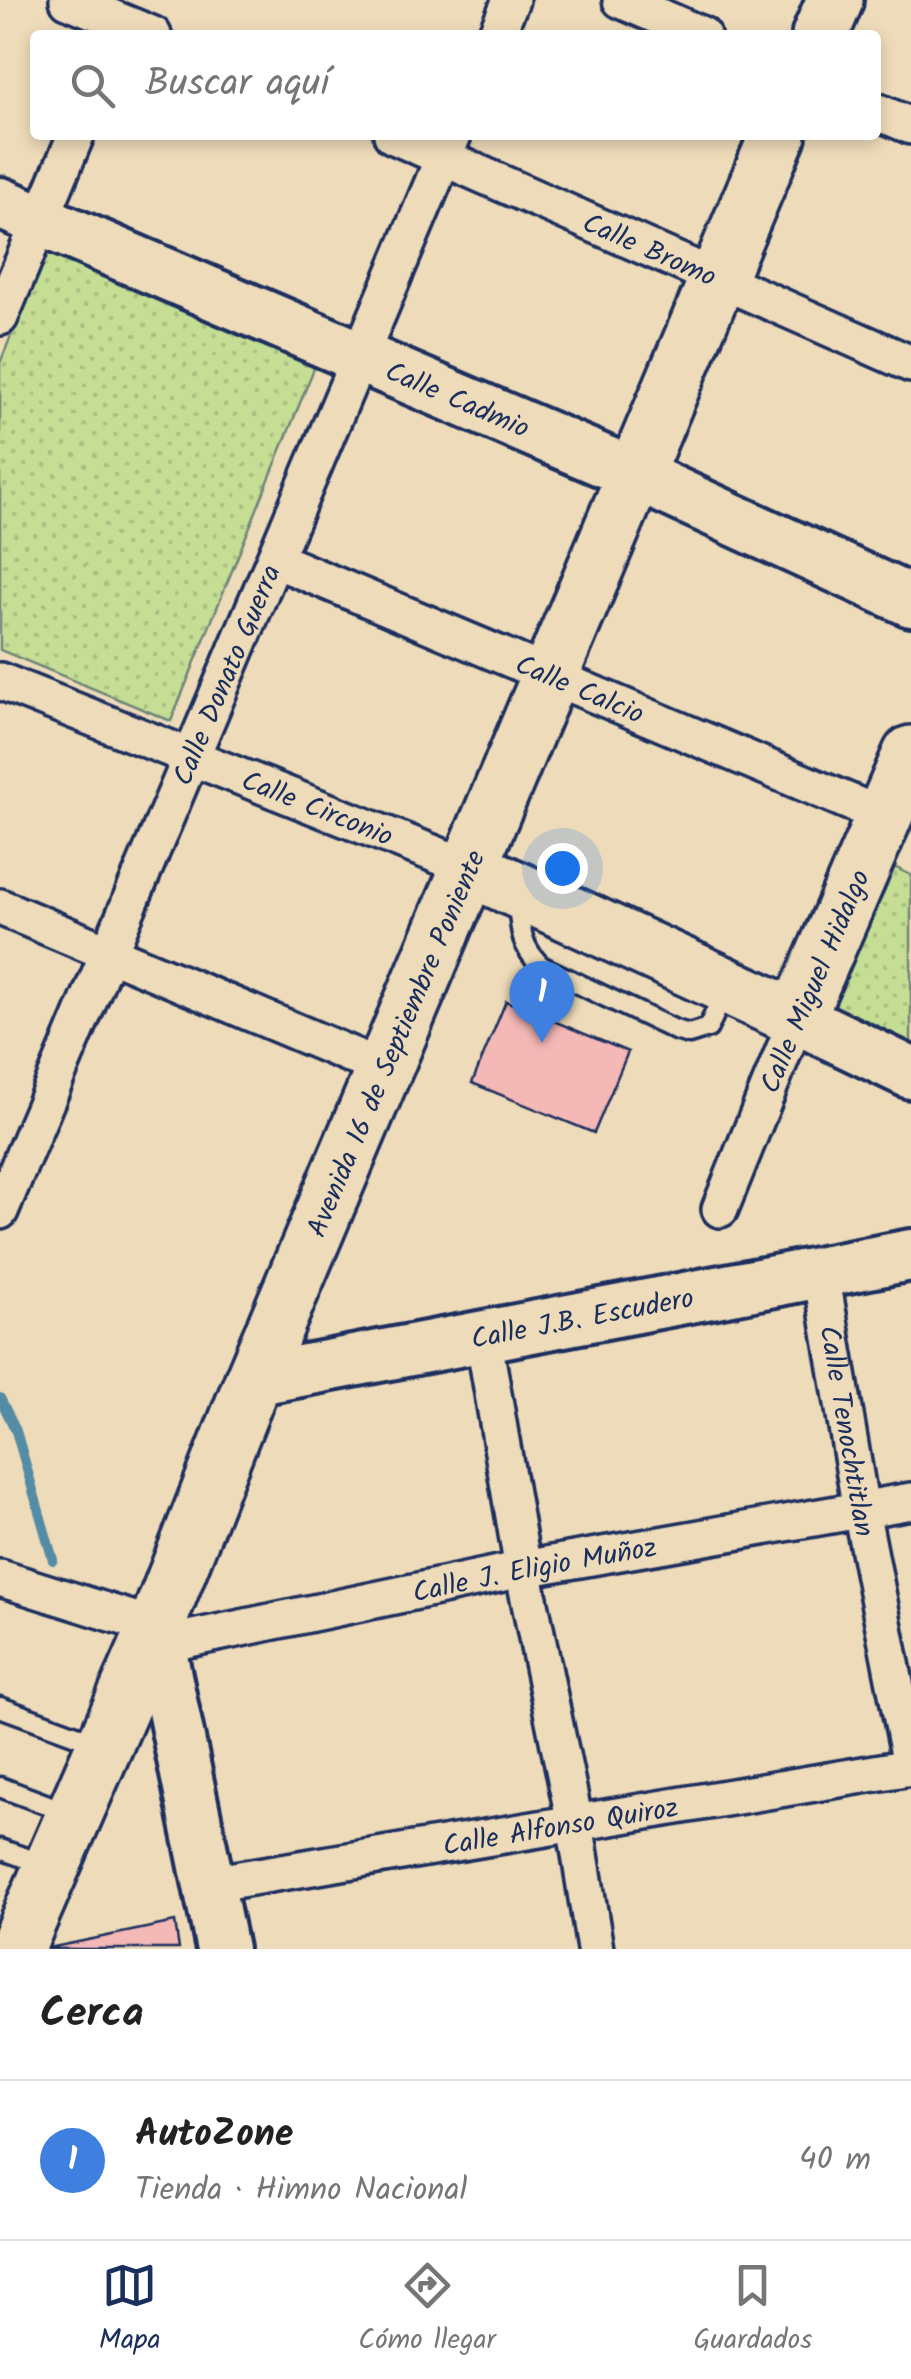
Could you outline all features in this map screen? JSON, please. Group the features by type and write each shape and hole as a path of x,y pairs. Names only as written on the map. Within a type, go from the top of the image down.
{"main road":[{"path":"822,30 835,0"},
{"name":"Avenida 16 de Septiembre Poniente","path":"16,1949 104,1745 158,1636 253,1380 384,1069 494,879 550,676 776,140"},
{"name":"Calle Miguel Hidalgo","path":"796,1018 911,754"},
{"path":"494,879 796,1018"}],"street":[{"path":"68,0 121,19"},
{"path":"498,30 511,0"},
{"path":"621,0 690,30"},
{"path":"881,113 911,126"},
{"path":"0,317 21,212 72,140"},
{"name":"Calle Bromo","path":"417,140 448,146 717,278 911,364"},
{"name":"Calle Donato Guerra","path":"0,1212 13,1141 110,953 448,146"},
{"name":"Calle Cadmio","path":"21,212 634,474 911,601"},
{"name":"Calle Calcio","path":"276,560 885,817"},
{"name":"Calle Circonio","path":"0,681 494,879"},
{"path":"0,907 384,1069"},
{"path":"796,1018 911,1074"},
{"name":"Calle Miguel Hidalgo","path":"720,1209 796,1018"},
{"name":"Calle J.B. Escudero","path":"253,1380 911,1255"},
{"name":"Calle Tenochtitlan","path":"820,1273 860,1510 911,1766"},
{"path":"482,1335 523,1569 575,1823 594,1949"},
{"name":"Calle J. Eligio Muñoz","path":"158,1636 911,1501"},
{"path":"0,1578 158,1636 222,1949"},
{"name":"Calle Alfonso Quiroz","path":"210,1884 911,1766"}],"lane":[{"path":"0,1707 104,1745"},
{"path":"0,1786 74,1814"},
{"path":"0,1849 52,1867"}],"green space":[{"path":"46,250 317,361 171,721 0,650 0,363"},
{"path":"890,865 911,875 911,1044 820,1008"}],"building":[{"path":"506,1001 628,1052 594,1133 472,1083"},
{"path":"175,1922 179,1949 44,1949"}],"waterway":[{"path":"0,1398 16,1431 53,1560"}],"place":[{"name":"AutoZone","path":"542,1043"}]}
